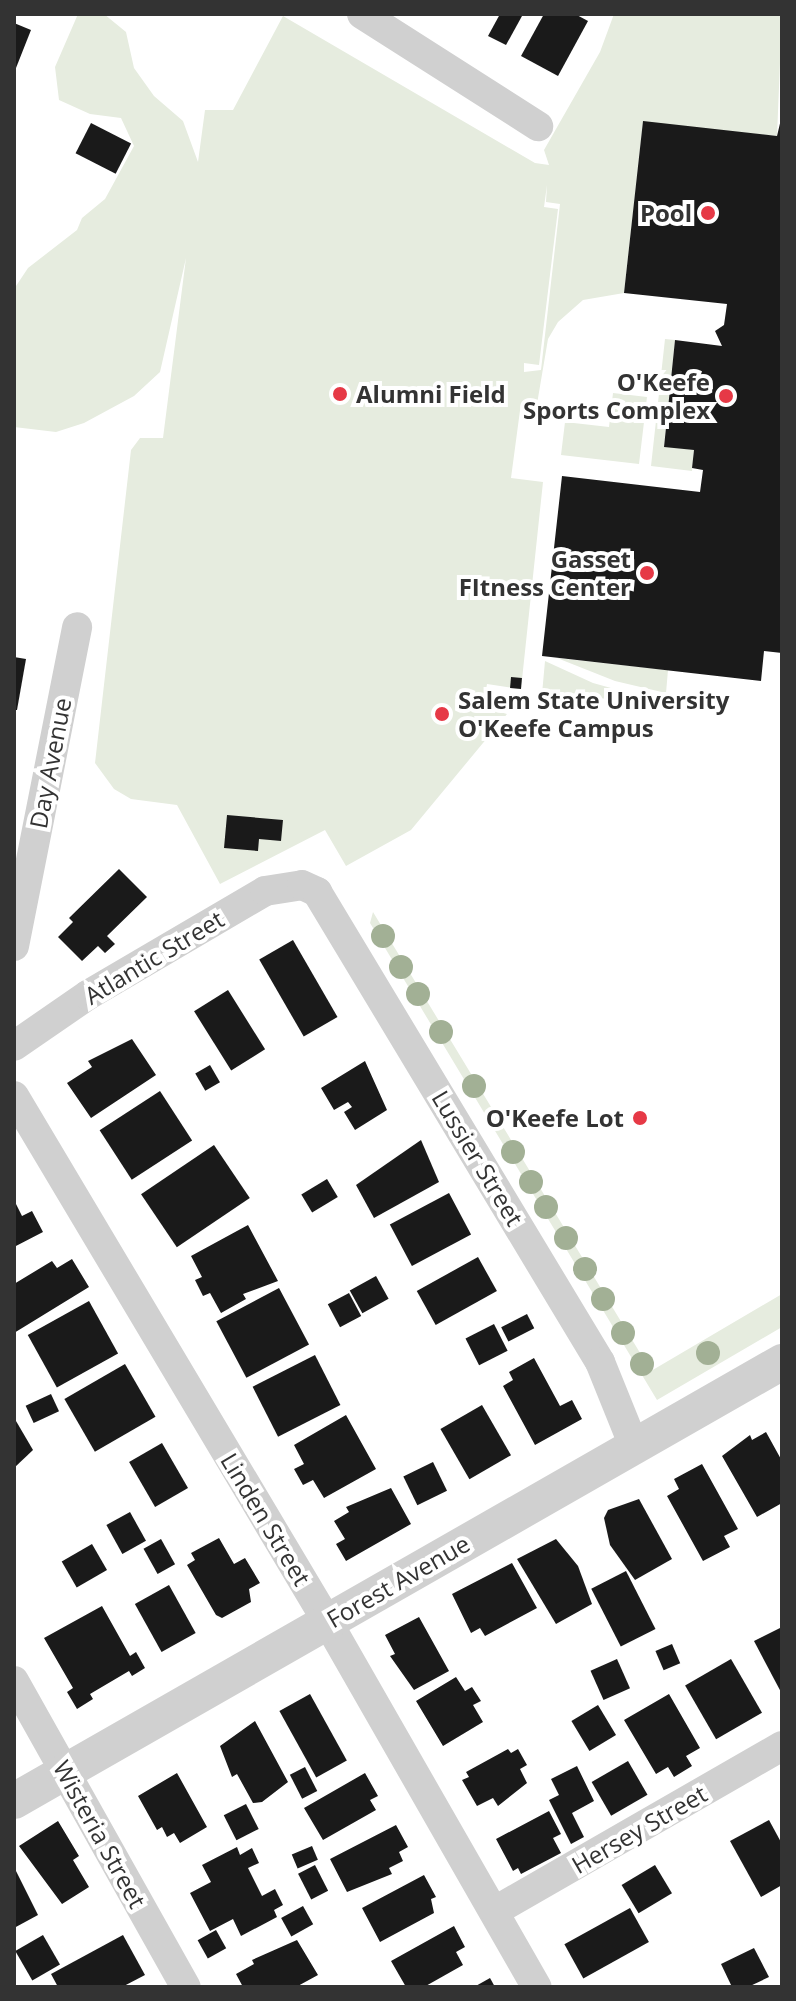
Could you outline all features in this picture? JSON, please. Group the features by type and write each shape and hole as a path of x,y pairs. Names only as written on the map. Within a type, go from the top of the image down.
{"street":[{"path":"362,14 538,126"},
{"name":"Day Avenue","path":"14,946 77,627"},
{"name":"Atlantic Street","path":"14,1046 88,995 265,891 302,885"},
{"name":"Lussier Street","path":"302,885 317,892 330,908 592,1348 634,1446"},
{"name":"Linden Street","path":"14,1096 327,1621 537,1987"},
{"name":"Forest Avenue","path":"14,1801 782,1362"},
{"name":"Wisteria Street","path":"14,1681 186,1987"},
{"name":"Hersey Street","path":"495,1911 782,1746"}],"shaded area":[{"path":"78,14 104,14 126,32 134,68 154,96 183,121 198,162 205,110 233,110 283,16 535,163 549,165 544,150 600,52 614,14 782,14 777,136 643,122 624,293 583,300 558,322 548,339 537,404 521,403 511,478 543,482 521,689 487,684 483,707 507,714 411,830 346,866 325,830 220,884 177,805 131,799 114,789 95,763 131,450 140,438 163,438 186,258 160,372 134,396 84,423 56,432 14,427 14,289 28,268 77,230 82,218 105,199 134,146 121,118 90,114 59,100 55,67","holes":["547,185 546,202 560,204 541,370 524,372 524,363 539,365 558,209 544,207"]},
{"path":"665,339 675,340 664,446 694,450 692,471 651,466"},
{"path":"613,393 647,397 639,464 561,455 565,422 609,427"},
{"path":"557,658 668,670 666,693 615,681"},
{"path":"545,661 593,683 665,703 542,694"},
{"path":"373,912 651,1371 782,1294 782,1327 657,1400 370,923"}],"building":[{"path":"500,14 522,16 506,45 488,36"},
{"path":"544,14 575,14 588,21 558,76 521,56"},
{"path":"14,23 31,30 14,73"},
{"name":"O'Keefe Sports Complex","path":"782,115 782,653 764,651 761,681 542,656 562,476 700,492 703,470 692,468 694,450 664,447 675,340 722,346 715,331 724,325 727,304 624,293 643,121 777,136"},
{"path":"91,123 131,143 116,174 76,153"},
{"path":"14,657 26,659 17,710 14,710"},
{"path":"511,677 522,678 521,689 510,688"},
{"path":"227,815 283,820 281,841 259,839 258,851 224,848"},
{"path":"119,869 147,897 107,936 115,944 105,953 98,946 82,961 58,937 73,922 69,918"},
{"path":"293,940 338,1017 304,1037 259,960"},
{"path":"228,990 265,1049 231,1071 194,1011"},
{"path":"132,1039 156,1075 91,1118 67,1083 92,1067 88,1061"},
{"path":"365,1061 387,1110 355,1130 344,1112 352,1107 348,1102 334,1110 321,1088"},
{"path":"210,1065 220,1082 205,1091 195,1074"},
{"path":"160,1091 192,1140 132,1180 100,1130"},
{"path":"421,1140 439,1182 374,1218 356,1185"},
{"path":"214,1145 250,1198 177,1247 141,1194"},
{"path":"327,1179 338,1197 312,1212 301,1194"},
{"path":"449,1193 471,1234 412,1266 390,1224"},
{"path":"14,1200 22,1216 32,1211 43,1232 14,1247"},
{"path":"248,1225 278,1281 243,1294 246,1299 221,1313 210,1293 203,1296 195,1280 202,1277 191,1256"},
{"path":"478,1257 497,1291 436,1325 417,1291"},
{"path":"72,1259 89,1287 14,1333 14,1284 52,1261 57,1268"},
{"path":"376,1276 389,1299 362,1313 350,1291"},
{"path":"279,1288 309,1345 246,1378 216,1321"},
{"path":"349,1293 361,1316 340,1327 328,1304"},
{"path":"89,1301 118,1353 57,1387 28,1335"},
{"path":"527,1314 534,1328 508,1341 501,1327"},
{"path":"494,1324 508,1351 479,1365 465,1339"},
{"path":"315,1355 340,1405 278,1437 253,1387"},
{"path":"534,1358 560,1406 572,1400 582,1419 535,1445 503,1386 513,1380 509,1372"},
{"path":"125,1364 156,1417 95,1452 64,1399"},
{"path":"51,1394 59,1411 34,1423 26,1406"},
{"path":"482,1405 511,1455 469,1479 440,1429"},
{"path":"346,1415 376,1469 324,1498 313,1480 303,1485 294,1469 304,1464 294,1445"},
{"path":"14,1422 33,1450 14,1468"},
{"path":"766,1432 782,1461 782,1503 757,1517 722,1456 750,1435 752,1440"},
{"path":"162,1443 188,1488 155,1507 129,1462"},
{"path":"433,1462 447,1491 417,1505 403,1476"},
{"path":"702,1464 738,1529 724,1536 730,1547 703,1561 667,1496 679,1489 674,1479"},
{"path":"391,1488 411,1524 346,1561 336,1544 345,1539 334,1521 349,1512 346,1507"},
{"path":"639,1499 672,1559 635,1580 610,1545 604,1518 608,1510"},
{"path":"130,1512 146,1541 122,1554 106,1525"},
{"path":"219,1538 234,1564 245,1558 260,1583 249,1589 251,1602 222,1618 216,1615 187,1565 195,1560 191,1553"},
{"path":"161,1539 175,1564 158,1574 144,1549"},
{"path":"556,1539 578,1566 592,1604 556,1624 517,1559"},
{"path":"92,1544 107,1570 77,1587 62,1562"},
{"path":"512,1563 537,1608 485,1636 480,1628 471,1633 452,1594"},
{"path":"626,1571 656,1629 621,1647 591,1589"},
{"path":"169,1585 196,1633 162,1652 135,1604"},
{"path":"102,1606 130,1656 136,1652 145,1668 132,1676 129,1671 90,1694 93,1699 77,1709 67,1692 73,1688 44,1638"},
{"path":"419,1617 449,1671 414,1690 390,1656 395,1654 385,1635"},
{"path":"782,1627 782,1694 754,1641"},
{"path":"672,1644 680,1663 664,1670 655,1651"},
{"path":"617,1659 630,1688 604,1700 591,1671"},
{"path":"731,1659 762,1713 716,1739 685,1686"},
{"path":"456,1677 465,1691 472,1687 481,1701 473,1705 483,1722 443,1746 416,1701"},
{"path":"310,1694 347,1760 316,1777 279,1711"},
{"path":"669,1694 700,1748 686,1756 692,1766 674,1777 668,1767 656,1774 624,1720"},
{"path":"598,1705 616,1735 589,1751 571,1721"},
{"path":"255,1721 288,1782 262,1802 253,1803 237,1774 232,1777 220,1746"},
{"path":"508,1749 511,1753 518,1749 527,1765 520,1769 527,1783 498,1806 493,1798 477,1806 462,1780 469,1777 466,1772"},
{"path":"628,1761 648,1795 611,1816 592,1782"},
{"path":"577,1766 594,1801 572,1813 584,1837 571,1844 549,1800 559,1795 551,1779"},
{"path":"305,1767 317,1791 302,1799 290,1775"},
{"path":"177,1773 207,1827 180,1843 174,1833 167,1837 162,1827 157,1830 138,1796"},
{"path":"365,1773 378,1796 370,1800 376,1810 323,1840 304,1808"},
{"path":"246,1804 259,1829 236,1840 224,1815"},
{"path":"549,1811 561,1834 553,1838 561,1853 521,1874 518,1868 513,1871 496,1839"},
{"path":"769,1820 782,1844 782,1885 761,1897 730,1841"},
{"path":"58,1821 79,1856 73,1860 89,1887 62,1904 19,1846"},
{"path":"396,1825 408,1847 399,1852 403,1861 389,1868 392,1874 347,1892 330,1859"},
{"path":"312,1846 318,1860 298,1868 292,1855"},
{"path":"237,1847 240,1855 252,1848 259,1863 248,1868 262,1896 275,1889 283,1905 274,1910 277,1917 241,1936 233,1919 210,1931 190,1893 211,1882 202,1865"},
{"path":"315,1865 328,1891 311,1899 298,1874"},
{"path":"655,1865 672,1893 639,1913 622,1885"},
{"path":"14,1867 38,1915 14,1928"},
{"path":"424,1875 436,1897 431,1899 434,1913 380,1942 362,1908"},
{"path":"303,1906 313,1924 291,1936 281,1918"},
{"path":"630,1908 649,1942 583,1978 564,1944"},
{"path":"454,1926 465,1947 456,1952 463,1965 424,1987 406,1987 391,1961"},
{"path":"216,1930 226,1948 208,1959 198,1940"},
{"path":"43,1935 60,1964 32,1980 15,1951"},
{"path":"123,1935 145,1975 122,1987 58,1987 51,1974"},
{"path":"297,1940 318,1975 296,1987 243,1987 236,1974 254,1964 252,1960"},
{"path":"754,1948 769,1977 748,1987 732,1987 721,1964"},
{"path":"490,1978 495,1987 474,1987"}],"place":[{"name":"Pool","path":"708,213"},
{"name":"Alumni Field","path":"340,394"},
{"name":"O'Keefe Sports Complex","path":"726,396"},
{"name":"Gasset FItness Center","path":"647,573"},
{"name":"Salem State University O'Keefe Campus","path":"442,714"},
{"name":"O'Keefe Lot","path":"640,1118"}]}
